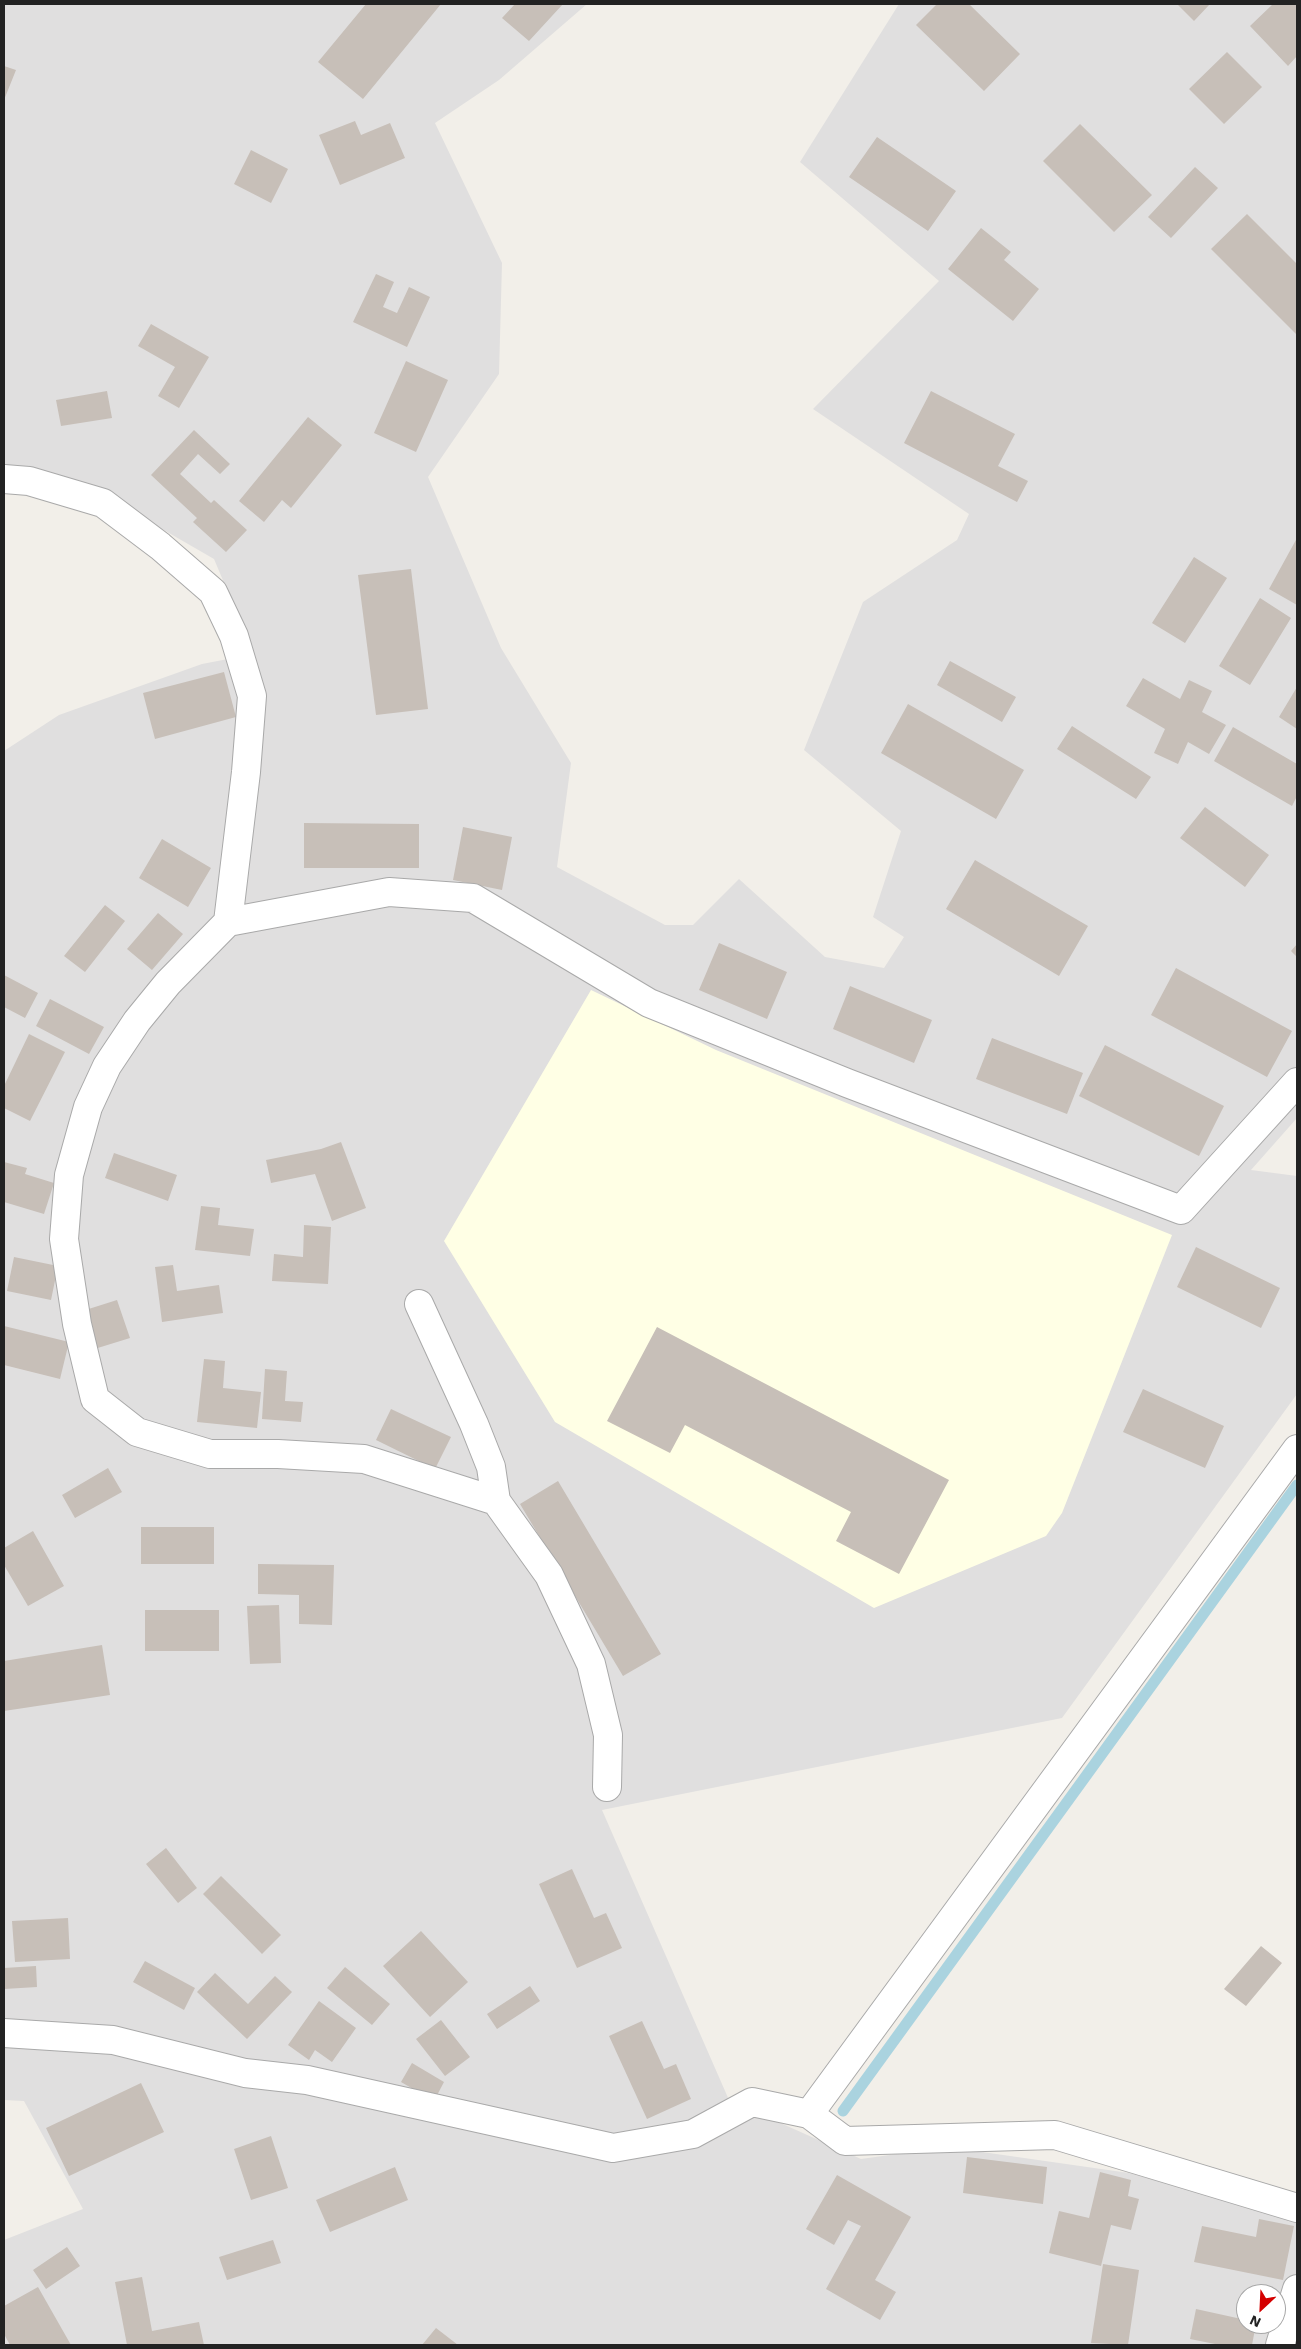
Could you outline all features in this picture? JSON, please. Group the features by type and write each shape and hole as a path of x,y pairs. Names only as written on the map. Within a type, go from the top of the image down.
{"street":[{"path":"4,479 29,481 103,503 160,546 213,592 234,636 252,696 246,772 228,922"},
{"path":"496,1501 364,1459 278,1454 210,1454 137,1432 95,1399 77,1324 64,1240 69,1175 85,1115 107,1066 137,1021 168,983 228,922 388,892 472,898 649,1003 856,1086 1181,1210 1297,1082"},
{"path":"419,1304 491,1466 496,1501 549,1575 591,1664 608,1735 607,1787"},
{"path":"809,2114 1297,1450"},
{"path":"4,2033 113,2040 245,2073 327,2084 613,2148 694,2134 752,2102 809,2114 845,2141 1054,2135 1297,2208"},
{"path":"1280,2345 1297,2289"}],"shaded area":[{"path":"4,4 587,4 499,80 435,123 502,263 499,374 428,477 501,648 571,763 557,867 665,925 693,925 739,879 825,957 884,968 904,937 873,917 901,831 804,750 863,602 957,540 969,514 813,409 939,281 800,162 899,4 1297,4 1297,1118 1251,1170 1297,1176 1297,1394 1062,1718 602,1810 729,2100 861,2159 947,2147 1129,2173 1293,2218 1297,2221 1297,2345 4,2345 4,2240 83,2209 24,2101 4,2100 4,751 59,715 202,664 254,654 214,559 79,481 4,469"},
{"path":"591,990 716,1050 1172,1235 1062,1513 1046,1536 874,1608 555,1422 444,1241"}],"building":[{"path":"366,4 441,4 363,99 318,62"},
{"path":"515,4 563,4 529,41 502,18"},
{"path":"937,4 969,4 1020,54 984,91 916,25"},
{"path":"1177,4 1210,4 1194,21"},
{"path":"1273,4 1297,4 1297,56 1288,66 1250,26"},
{"path":"1227,52 1262,87 1224,124 1189,89"},
{"path":"4,66 16,70 4,100"},
{"path":"355,121 361,135 390,123 405,158 340,185 319,135"},
{"path":"1080,124 1152,195 1114,232 1043,161"},
{"path":"877,137 956,191 928,231 849,177"},
{"path":"251,150 288,169 271,203 234,184"},
{"path":"1195,167 1218,188 1171,238 1148,217"},
{"path":"1247,214 1297,264 1297,335 1211,249"},
{"path":"981,228 1011,252 1004,260 1039,289 1013,321 948,269"},
{"path":"376,274 394,282 383,307 397,313 409,287 430,297 407,347 353,322"},
{"path":"151,324 209,357 179,408 158,396 175,367 138,346"},
{"path":"406,361 448,380 416,452 374,433"},
{"path":"107,391 112,418 61,426 56,400"},
{"path":"931,391 1015,434 998,466 1028,481 1017,502 904,443"},
{"path":"308,417 342,445 291,508 282,500 264,522 239,501"},
{"path":"194,430 230,464 220,474 198,454 180,474 211,503 214,500 247,530 226,552 193,522 197,518 151,475"},
{"path":"1297,538 1297,605 1269,589"},
{"path":"1194,557 1227,578 1185,643 1152,623"},
{"path":"411,569 428,709 376,715 358,575"},
{"path":"1260,598 1291,618 1250,685 1219,666"},
{"path":"950,661 1016,697 1002,722 937,685"},
{"path":"224,672 236,717 155,739 143,693"},
{"path":"1143,678 1180,699 1189,680 1212,691 1202,712 1226,725 1209,754 1188,742 1178,764 1154,753 1165,729 1126,706"},
{"path":"1297,687 1297,729 1279,717"},
{"path":"908,704 1024,770 996,819 881,753"},
{"path":"1072,726 1151,777 1136,799 1057,749"},
{"path":"1233,727 1297,764 1297,796 1292,806 1214,761"},
{"path":"1205,807 1269,855 1245,887 1180,838"},
{"path":"304,823 419,824 419,868 304,868"},
{"path":"463,827 512,837 502,890 453,880"},
{"path":"162,839 211,868 188,907 139,878"},
{"path":"975,860 1088,926 1059,976 946,909"},
{"path":"105,905 125,921 85,972 64,956"},
{"path":"158,913 183,934 152,970 127,949"},
{"path":"719,943 787,972 767,1019 699,990"},
{"path":"1297,944 1297,957 1291,951"},
{"path":"1176,968 1292,1031 1267,1077 1151,1015"},
{"path":"4,975 38,993 25,1018 4,1007"},
{"path":"850,986 932,1020 914,1063 833,1029"},
{"path":"50,999 104,1027 89,1054 36,1026"},
{"path":"29,1034 65,1052 30,1121 4,1108 4,1086"},
{"path":"992,1038 1083,1073 1067,1114 976,1079"},
{"path":"1105,1045 1224,1106 1199,1156 1079,1096"},
{"path":"341,1142 366,1208 332,1221 315,1174 271,1183 266,1160 321,1149"},
{"path":"114,1153 177,1175 168,1201 105,1178"},
{"path":"4,1162 27,1168 25,1174 54,1183 44,1214 4,1202"},
{"path":"201,1206 220,1208 218,1225 254,1229 250,1256 195,1250"},
{"path":"304,1225 331,1227 328,1284 272,1281 274,1254 303,1257"},
{"path":"1196,1247 1280,1288 1261,1328 1177,1287"},
{"path":"14,1257 58,1266 51,1300 7,1291"},
{"path":"173,1265 177,1291 219,1285 223,1313 162,1322 155,1267"},
{"path":"117,1300 130,1338 88,1351 76,1313"},
{"path":"4,1326 69,1342 60,1379 4,1365"},
{"path":"657,1327 949,1480 899,1574 836,1541 851,1512 685,1425 670,1453 607,1421"},
{"path":"204,1359 225,1361 223,1388 261,1392 257,1428 197,1422"},
{"path":"265,1369 287,1371 285,1401 303,1402 301,1422 262,1419"},
{"path":"1143,1389 1224,1426 1205,1468 1123,1432"},
{"path":"391,1409 451,1437 435,1469 376,1440"},
{"path":"108,1468 122,1492 75,1518 62,1495"},
{"path":"558,1481 661,1654 623,1676 520,1504"},
{"path":"141,1527 214,1527 214,1564 141,1564"},
{"path":"33,1531 64,1586 28,1606 4,1565 4,1548"},
{"path":"258,1564 334,1565 332,1625 299,1624 299,1595 258,1594"},
{"path":"279,1605 281,1663 250,1664 247,1606"},
{"path":"145,1610 219,1610 219,1651 145,1651"},
{"path":"102,1645 110,1695 4,1711 4,1661"},
{"path":"166,1848 197,1888 178,1903 146,1864"},
{"path":"572,1869 594,1918 606,1913 622,1948 577,1968 539,1884"},
{"path":"221,1876 281,1935 262,1954 203,1894"},
{"path":"68,1918 70,1959 15,1962 12,1921"},
{"path":"421,1931 468,1982 430,2017 383,1966"},
{"path":"1261,1946 1282,1963 1246,2006 1224,1989"},
{"path":"145,1961 195,1988 184,2010 133,1982"},
{"path":"36,1966 37,1987 4,1989 4,1968"},
{"path":"345,1967 390,2004 372,2025 327,1988"},
{"path":"215,1973 248,2004 275,1976 292,1992 247,2039 197,1992"},
{"path":"530,1986 540,2001 497,2029 487,2014"},
{"path":"319,2001 356,2028 332,2062 315,2050 309,2060 288,2045"},
{"path":"441,2020 470,2057 445,2076 416,2039"},
{"path":"642,2021 664,2069 676,2064 691,2099 647,2119 609,2036"},
{"path":"412,2063 444,2082 434,2101 401,2082"},
{"path":"141,2083 164,2132 69,2176 46,2128"},
{"path":"271,2136 288,2188 251,2200 234,2149"},
{"path":"967,2157 1047,2167 1043,2204 963,2193"},
{"path":"395,2167 408,2200 330,2232 316,2200"},
{"path":"1100,2172 1131,2180 1128,2196 1139,2199 1131,2230 1111,2225 1101,2266 1049,2253 1059,2211 1089,2218"},
{"path":"837,2175 911,2217 875,2280 896,2292 880,2320 826,2289 861,2226 848,2220 834,2245 806,2229"},
{"path":"1259,2219 1294,2226 1283,2280 1194,2262 1202,2226 1256,2237"},
{"path":"273,2240 281,2263 227,2280 219,2257"},
{"path":"67,2247 80,2266 46,2289 33,2270"},
{"path":"1103,2264 1139,2270 1128,2345 1091,2343"},
{"path":"142,2277 152,2331 199,2322 204,2345 127,2345 115,2282"},
{"path":"38,2287 71,2345 10,2345 4,2334 4,2306"},
{"path":"1196,2309 1236,2318 1236,2334 1254,2334 1252,2345 1220,2345 1190,2339"},
{"path":"436,2328 458,2345 422,2345"}],"waterway":[{"path":"843,2111 1297,1485"}]}
